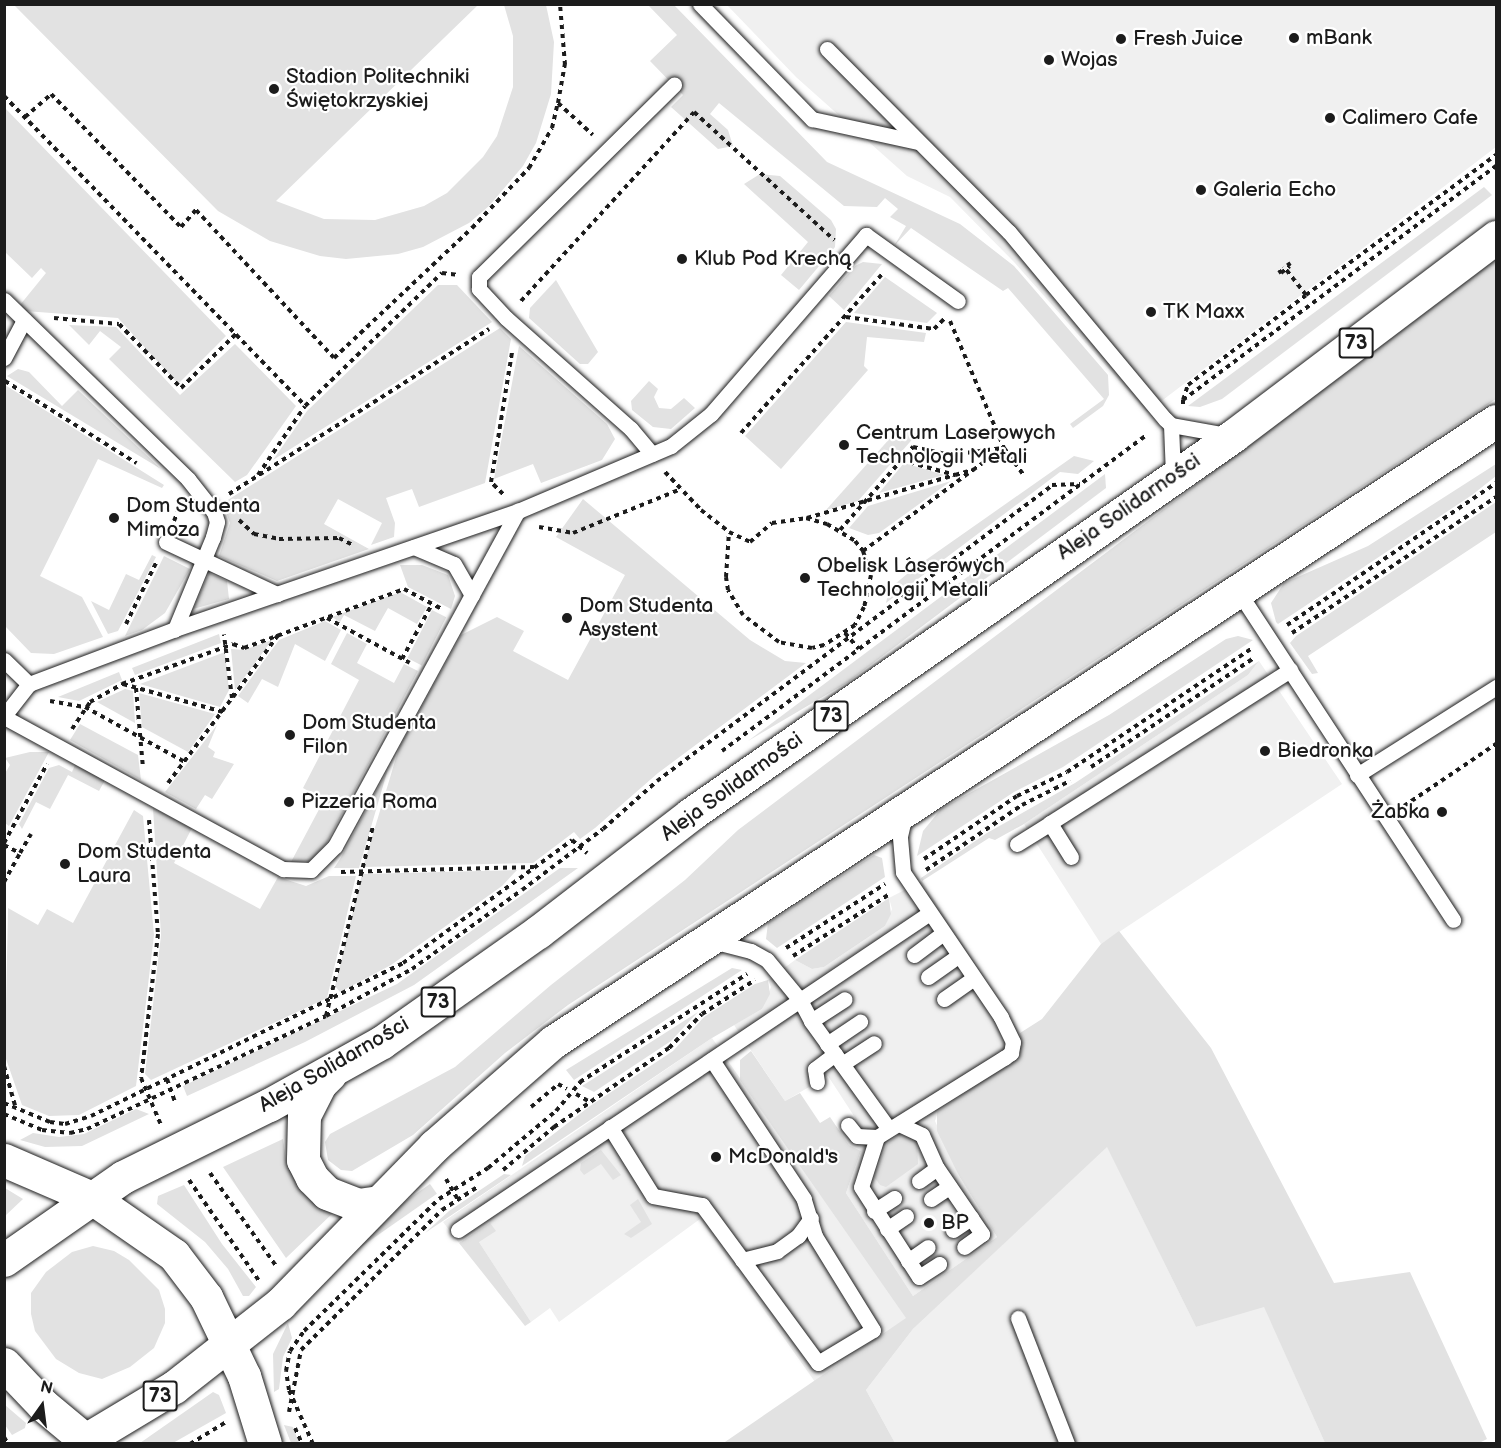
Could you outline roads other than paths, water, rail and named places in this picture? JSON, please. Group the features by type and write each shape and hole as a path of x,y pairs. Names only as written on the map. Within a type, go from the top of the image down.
{"main road":[{"name":"Aleja Solidarności","path":"4,1260 92,1198 174,1150 269,1105 382,1042 538,932 692,814 1173,475 1233,436 1497,237"},
{"name":"73","path":"85,1442 174,1387 280,1304 379,1202 519,1069 708,940 1238,591 1490,432"},
{"path":"336,1067 320,1084 304,1115 303,1160 312,1178 335,1197 358,1205 379,1202"},
{"path":"4,1160 92,1198 174,1255 206,1297 244,1376 265,1443"},
{"path":"4,1364 43,1405 85,1442"}],"lane":[{"path":"700,4 812,119 918,142"},
{"path":"827,49 1008,232 1171,425 1173,475"},
{"path":"656,461 631,429 511,323 479,288 482,271 674,85"},
{"path":"518,511 335,846 311,870 283,869 151,795 4,717 24,690 175,629 656,461 711,414 866,235 958,301"},
{"path":"8,304 215,503 217,522 175,629"},
{"path":"4,358 24,320"},
{"path":"1171,425 1233,436"},
{"path":"166,542 277,594"},
{"path":"414,547 454,564 472,596"},
{"path":"1238,591 1453,920"},
{"path":"4,660 24,690"},
{"path":"1017,844 1290,670"},
{"path":"1357,775 1497,687"},
{"path":"906,809 900,836 903,873 928,914 1012,1035 1011,1053 889,1130 861,1187 874,1211 920,1277 939,1264"},
{"path":"1050,823 1071,857"},
{"path":"458,1230 928,914"},
{"path":"914,955 942,934"},
{"path":"708,940 751,951 767,960 800,1000 811,1021 889,1130"},
{"path":"928,977 957,957"},
{"path":"944,999 973,979"},
{"path":"811,1021 845,999"},
{"path":"817,1082 815,1069 835,1054 860,1022"},
{"path":"835,1054 874,1043"},
{"path":"610,1126 649,1192 659,1198 702,1205 818,1363 873,1330 815,1236 804,1199 712,1060"},
{"path":"848,1125 857,1136 889,1130 922,1135 936,1168 982,1234 964,1247"},
{"path":"919,1181 936,1168"},
{"path":"932,1199 949,1187"},
{"path":"874,1211 894,1198"},
{"path":"887,1229 906,1216"},
{"path":"742,1260 777,1251 798,1236 811,1218"},
{"path":"953,1230 970,1218"},
{"path":"908,1261 928,1247"},
{"path":"1018,1318 1067,1443"}],"place":[{"name":"mBank","path":"1294,38"},
{"name":"Fresh Juice","path":"1121,39"},
{"name":"Wojas","path":"1049,60"},
{"name":"Stadion Politechniki Świętokrzyskiej","path":"274,89"},
{"name":"Calimero Cafe","path":"1330,118"},
{"name":"Galeria Echo","path":"1201,190"},
{"name":"Klub Pod Krechą","path":"682,259"},
{"name":"TK Maxx","path":"1151,312"},
{"name":"Centrum Laserowych Technologii Metali","path":"844,445"},
{"name":"Dom Studenta Mimoza","path":"114,518"},
{"name":"Obelisk Laserowych Technologii Metali","path":"805,578"},
{"name":"Dom Studenta Asystent","path":"567,618"},
{"name":"Dom Studenta Filon","path":"290,735"},
{"name":"Biedronka","path":"1265,751"},
{"name":"Pizzeria Roma","path":"289,802"},
{"name":"Żabka","path":"1442,812"},
{"name":"Dom Studenta Laura","path":"65,864"},
{"name":"McDonald's","path":"716,1157"},
{"name":"BP","path":"929,1223"}]}
